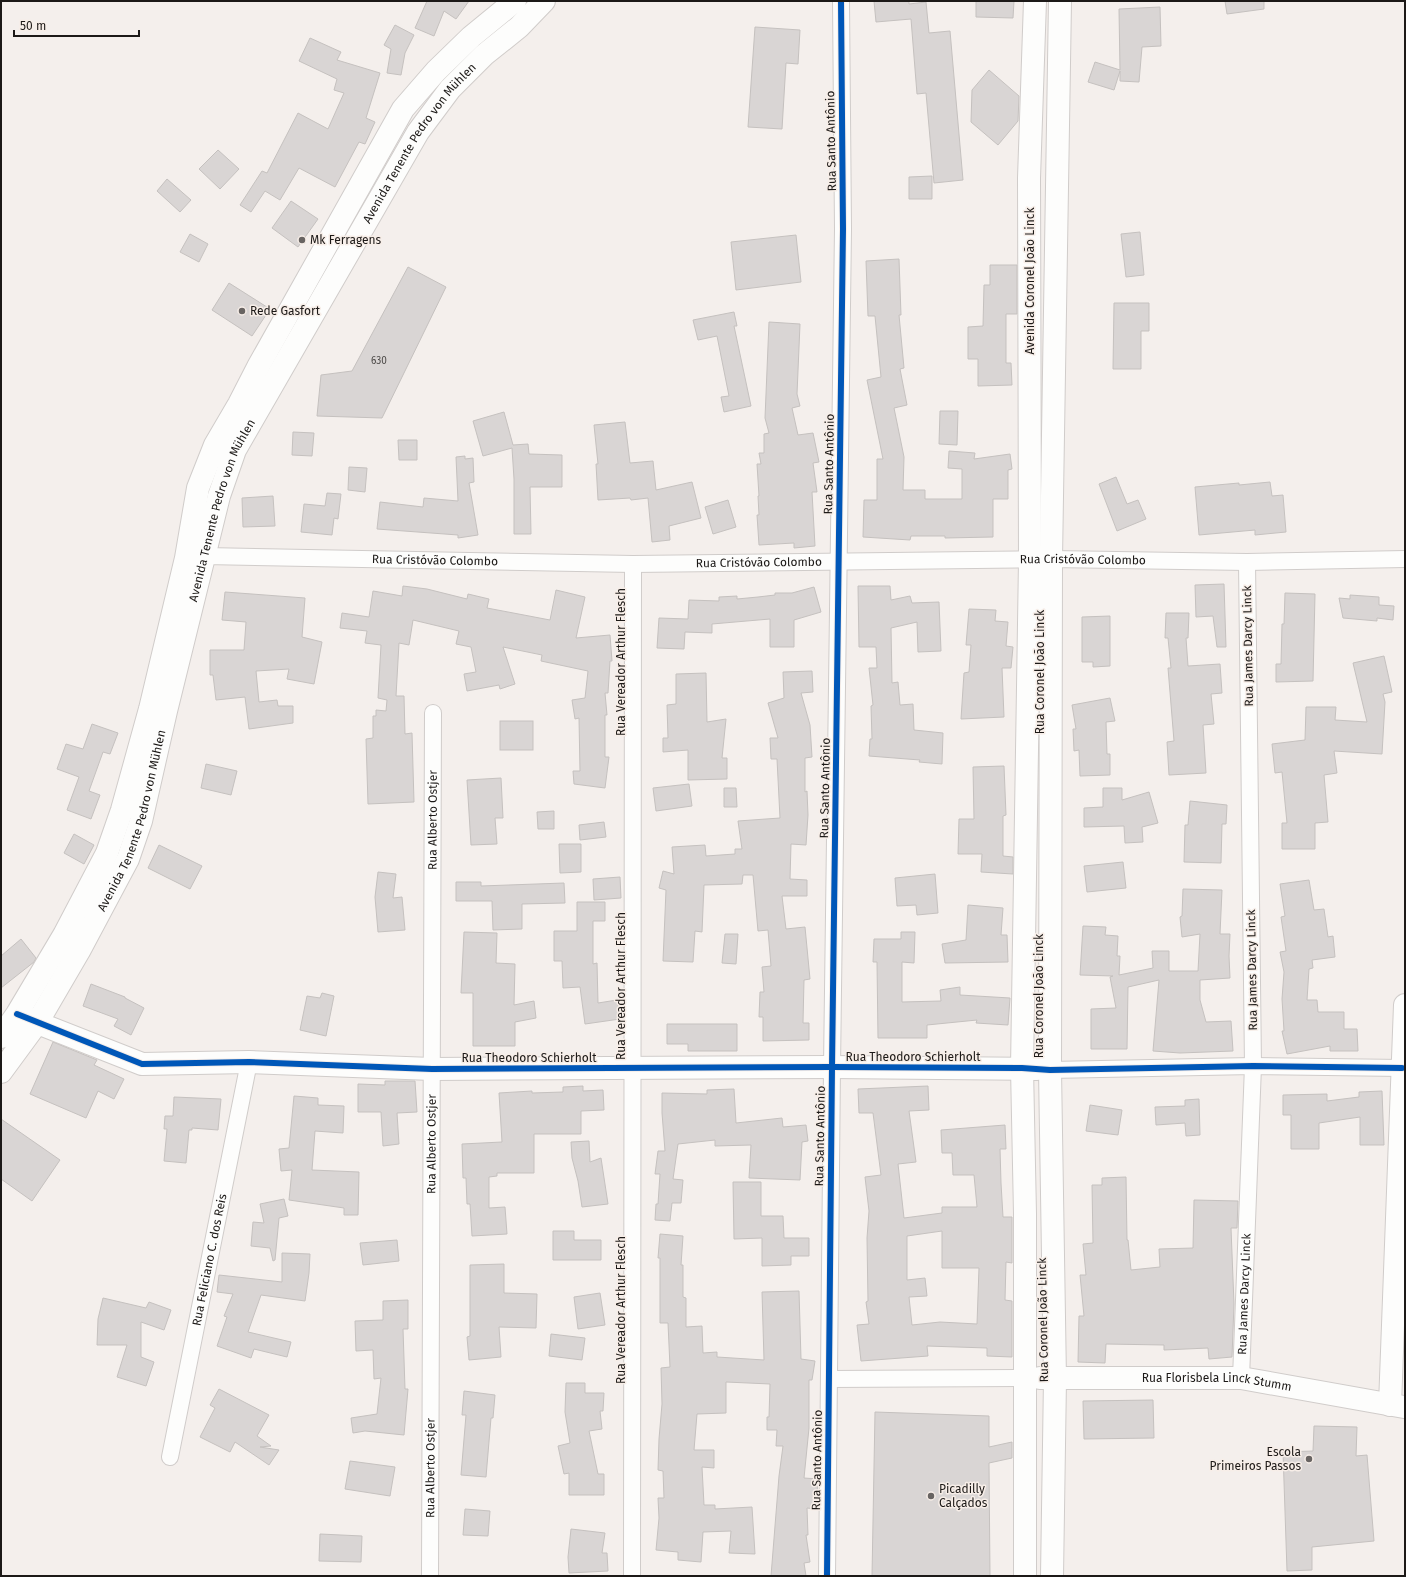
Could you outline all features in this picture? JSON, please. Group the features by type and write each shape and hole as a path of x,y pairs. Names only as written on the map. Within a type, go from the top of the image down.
{"main road":[{"name":"Avenida Tenente Pedro von Mühlen","path":"1,1072 37,1023 79,951 128,859 140,821 172,688 195,557 198,488 215,445 403,109 436,71 471,36 515,1"},
{"name":"Avenida Tenente Pedro von Mühlen","path":"1,1037 17,1014 64,935 107,852 122,810 195,557 235,450 418,132 450,89 484,55 519,27 544,1"},
{"name":"Avenida Coronel João Linck","path":"1034,1 1029,178 1040,560"},
{"name":"Avenida Coronel João Linck","path":"1040,560 1060,1"},
{"path":"290,310 310,319"},
{"name":"Rua Coronel João Linck","path":"1025,1576 1026,1214 1022,1068 1040,560"},
{"name":"Rua Coronel João Linck","path":"1040,560 1050,1070 1054,1379 1052,1576"},
{"path":"1398,1406 1402,1068 1405,1005"},
{"name":"Rua Theodoro Schierholt","path":"17,1014 142,1064 249,1062 432,1069 832,1067 1022,1068 1050,1070"},
{"path":"1026,1214 1052,1218"},
{"name":"Rua Florisbela Linck Stumm","path":"1026,1378 1241,1378 1398,1406"}],"street":[{"name":"Rua Santo Antônio","path":"827,1576 843,236 840,1"},
{"name":"Rua Cristóvão Colombo","path":"195,557 632,564 1040,560 1247,562 1405,559"},
{"name":"Rua James Darcy Linck","path":"1241,1378 1253,1066 1247,562"},
{"name":"Rua Vereador Arthur Flesch","path":"632,564 632,1576"},
{"name":"Rua Alberto Ostjer","path":"430,1576 433,713"},
{"name":"Rua Feliciano C. dos Reis","path":"170,1458 249,1062"},
{"path":"1050,1070 1253,1066 1402,1068"},
{"path":"829,1378 1026,1378"}],"building":[{"path":"427,1 469,1 456,19 444,11 434,36 415,28"},
{"path":"874,1 909,1 909,4 926,2 929,33 950,31 963,180 934,183 926,93 917,94 911,19 876,22"},
{"path":"976,1 1014,1 1013,18 976,17"},
{"path":"1225,1 1264,1 1264,9 1227,14"},
{"path":"1160,7 1161,46 1142,47 1139,82 1120,81 1120,71 1114,90 1088,82 1095,62 1120,70 1119,9"},
{"path":"395,25 414,35 405,53 401,75 387,73 391,49 384,45"},
{"path":"755,27 800,30 798,64 786,63 782,129 748,127"},
{"path":"310,38 341,52 337,60 380,73 366,118 375,122 365,144 359,142 335,187 299,168 280,200 265,191 251,212 240,205 262,171 267,173 298,113 328,129 344,93 334,90 337,79 299,61"},
{"path":"989,70 1019,96 1018,121 998,145 971,122 972,90"},
{"path":"218,150 239,169 220,189 199,169"},
{"path":"932,176 932,199 909,199 909,177"},
{"path":"167,179 191,200 180,212 157,191"},
{"path":"291,201 318,219 298,247 272,228"},
{"path":"1140,232 1144,275 1126,277 1121,234"},
{"path":"190,234 208,244 199,262 180,252"},
{"path":"796,235 801,282 736,290 731,242"},
{"path":"899,259 901,315 899,315 904,368 900,369 907,405 894,408 904,457 903,490 925,490 925,499 962,499 962,469 948,468 949,451 975,453 974,459 1010,454 1012,469 1008,470 1008,499 993,499 993,537 945,538 945,536 911,536 910,540 863,537 864,500 877,500 877,459 883,459 867,380 881,377 875,316 868,316 866,261"},
{"path":"990,265 1017,265 1017,314 1006,314 1006,363 1011,363 1012,385 978,386 978,359 968,359 968,327 983,326 984,285 990,285"},
{"path":"408,267 446,287 382,418 317,416 321,375 352,371"},
{"path":"229,283 270,309 252,336 212,310"},
{"path":"1114,303 1149,303 1149,331 1141,331 1141,369 1113,369"},
{"path":"734,312 737,326 734,326 751,406 724,412 721,397 729,396 717,336 698,340 693,320"},
{"path":"769,322 800,324 797,394 800,406 792,408 798,435 813,433 819,462 813,463 817,492 812,492 815,546 794,548 794,543 759,545 757,515 759,515 759,496 757,464 761,464 759,453 764,453 764,434 769,433 765,418"},
{"path":"940,411 958,411 957,445 939,444"},
{"path":"504,412 513,445 528,444 529,454 562,455 562,487 530,487 531,534 514,534 514,479 512,448 483,456 473,421"},
{"path":"625,422 630,463 653,461 656,490 692,482 701,518 669,526 670,540 652,542 648,498 631,500 630,498 598,500 596,464 598,464 594,425"},
{"path":"293,432 314,433 312,456 292,455"},
{"path":"398,440 417,440 417,460 399,460"},
{"path":"465,456 465,459 473,458 474,482 469,483 478,535 458,538 458,535 377,529 380,502 423,507 424,498 458,501 456,457"},
{"path":"349,467 367,468 365,492 348,490"},
{"path":"1116,477 1127,504 1138,500 1146,519 1117,531 1099,484"},
{"path":"1270,482 1272,496 1283,495 1286,532 1255,535 1255,530 1199,535 1195,487"},
{"path":"327,493 341,494 338,519 334,518 332,535 301,532 304,504 325,506"},
{"path":"273,496 275,526 243,527 242,498"},
{"path":"728,500 736,527 713,534 705,507"},
{"path":"1224,584 1226,647 1217,647 1213,616 1196,617 1195,585"},
{"path":"403,586 427,589 467,599 468,594 489,599 487,608 550,620 556,590 585,597 576,638 610,635 612,661 610,661 608,693 605,693 607,715 605,715 605,757 609,757 605,788 574,784 573,771 580,771 579,718 575,719 572,700 585,698 588,671 541,661 542,655 503,647 515,684 500,689 499,685 467,691 464,674 476,672 471,647 456,644 459,631 413,620 409,645 399,643 396,696 404,696 405,734 412,733 414,802 368,804 366,739 373,738 373,716 376,716 376,710 386,711 387,700 378,698 381,645 365,643 367,631 340,628 342,613 369,617 373,591 402,596"},
{"path":"858,586 890,586 891,600 910,596 912,603 939,602 941,651 918,652 917,622 891,628 892,683 898,682 900,705 913,704 914,730 943,733 942,764 919,762 920,760 869,756 870,739 872,739 871,706 873,705 869,668 877,668 876,647 859,647"},
{"path":"814,587 821,612 794,620 794,647 770,647 770,619 712,624 712,633 685,632 684,649 657,648 659,618 688,619 689,600 719,601 719,597 737,596 737,599 758,597 775,595 775,593 792,593"},
{"path":"225,592 305,598 302,637 322,642 314,684 287,679 289,669 256,671 259,702 277,700 278,706 293,706 293,723 249,729 245,697 216,700 213,675 210,675 210,650 244,650 246,622 222,620"},
{"path":"1285,593 1315,594 1313,681 1276,682 1276,664 1281,664 1282,624 1284,624"},
{"path":"1350,595 1379,597 1379,605 1394,606 1393,620 1377,618 1377,621 1343,618 1339,598 1350,599"},
{"path":"969,609 996,610 995,621 1008,622 1006,646 1013,647 1011,668 1002,668 1004,717 961,719 964,673 969,672 971,645 966,645"},
{"path":"1166,613 1189,613 1188,638 1186,638 1188,666 1220,664 1222,693 1211,694 1214,724 1203,725 1206,773 1169,775 1167,742 1174,741 1168,668 1171,668 1168,638 1165,638"},
{"path":"1110,616 1110,666 1093,667 1093,662 1082,662 1082,617"},
{"path":"1384,656 1392,692 1383,694 1385,702 1382,754 1334,751 1337,773 1324,775 1328,822 1315,823 1315,849 1282,849 1282,823 1287,823 1282,772 1275,773 1272,744 1305,740 1306,707 1336,707 1335,720 1367,722 1353,663"},
{"path":"812,671 813,692 801,693 810,725 812,757 805,758 805,792 807,791 808,815 806,845 791,844 790,879 807,880 807,896 782,896 786,929 805,927 810,979 804,980 803,1023 809,1023 809,1040 763,1041 763,1017 759,1017 760,992 764,992 762,967 771,966 768,930 758,931 753,875 743,875 742,884 704,885 702,932 695,931 693,962 663,961 666,890 659,888 663,871 674,874 672,847 705,845 706,856 735,854 735,849 742,849 738,821 780,818 777,759 771,759 770,738 778,738 768,703 784,698 783,672"},
{"path":"706,673 707,722 726,719 722,758 727,758 727,779 688,780 688,750 663,752 663,738 668,738 667,705 676,704 676,674"},
{"path":"1110,698 1115,721 1106,722 1107,754 1110,754 1110,775 1080,776 1079,750 1074,751 1073,729 1076,729 1072,705"},
{"path":"500,721 533,721 533,750 500,750"},
{"path":"92,724 118,733 110,754 103,752 89,791 100,795 91,819 67,810 79,777 57,769 66,744 83,749"},
{"path":"206,764 237,771 231,795 201,788"},
{"path":"1004,766 1006,815 1003,816 1003,856 1013,857 1013,874 981,872 982,854 958,854 959,819 974,819 973,767"},
{"path":"501,778 503,818 495,818 497,844 471,845 467,780"},
{"path":"689,784 692,806 656,811 653,788"},
{"path":"724,788 736,788 737,807 724,807"},
{"path":"1103,788 1122,788 1122,800 1149,792 1158,823 1142,827 1143,842 1125,843 1124,826 1084,827 1084,808 1103,807"},
{"path":"1190,801 1227,805 1226,824 1222,824 1221,863 1184,862 1185,825 1188,825"},
{"path":"554,811 554,829 538,829 537,812"},
{"path":"604,822 606,837 580,840 579,825"},
{"path":"74,834 94,845 84,864 64,853"},
{"path":"559,844 581,844 581,872 560,873"},
{"path":"159,845 202,866 190,889 148,868"},
{"path":"1123,862 1126,888 1087,892 1084,866"},
{"path":"378,872 396,874 393,898 402,897 405,930 378,932 375,897"},
{"path":"935,874 938,913 917,915 916,905 897,906 895,878"},
{"path":"620,877 621,898 594,900 593,879"},
{"path":"1309,880 1314,910 1324,909 1328,937 1333,936 1335,957 1312,960 1313,968 1309,969 1307,1000 1317,1000 1318,1012 1344,1012 1344,1029 1357,1029 1358,1051 1330,1051 1330,1046 1287,1054 1282,1031 1284,1031 1282,999 1284,972 1280,952 1286,951 1281,917 1285,916 1280,884"},
{"path":"456,882 481,882 481,886 564,883 565,903 522,904 522,929 493,930 492,901 456,901"},
{"path":"1183,889 1222,890 1220,934 1230,934 1230,978 1200,980 1200,1000 1206,1022 1231,1021 1233,1051 1180,1053 1153,1051 1159,980 1128,987 1127,1049 1091,1049 1091,1009 1116,1008 1110,977 1113,976 1080,975 1083,926 1106,927 1105,935 1118,936 1117,956 1120,956 1119,975 1153,968 1152,951 1169,951 1169,971 1198,971 1200,934 1182,937 1180,917 1182,916"},
{"path":"577,902 605,902 605,921 593,921 593,964 597,963 598,1003 617,1000 620,1019 585,1024 580,987 563,988 562,961 554,961 554,931 577,931"},
{"path":"968,905 1003,908 1001,935 1007,935 1008,962 945,963 942,944 966,940"},
{"path":"464,932 497,933 496,963 515,964 514,1005 534,1001 536,1018 515,1022 515,1046 473,1046 473,993 461,993"},
{"path":"901,932 915,932 914,963 902,962 902,1002 941,1001 940,990 960,987 960,995 1010,998 1008,1025 976,1023 977,1020 927,1025 927,1038 878,1038 877,962 873,962 874,939 901,939"},
{"path":"725,934 738,934 736,964 722,963"},
{"path":"21,939 36,958 34,962 1,988 1,956"},
{"path":"91,984 125,997 144,1008 131,1035 114,1026 118,1019 83,1006"},
{"path":"322,993 334,996 326,1036 300,1030 307,996 320,998"},
{"path":"667,1024 737,1024 737,1051 688,1051 688,1044 667,1044"},
{"path":"53,1042 97,1060 94,1065 124,1079 114,1099 98,1091 86,1118 30,1094"},
{"path":"385,1081 415,1081 417,1112 397,1113 399,1144 383,1146 381,1112 358,1112 358,1084 385,1085"},
{"path":"583,1086 583,1091 603,1090 604,1110 581,1111 581,1134 534,1134 534,1173 497,1173 497,1176 489,1177 489,1208 505,1207 507,1234 472,1236 470,1204 467,1204 466,1178 463,1178 462,1144 502,1142 499,1093 532,1091 532,1093 563,1092 563,1087"},
{"path":"928,1086 929,1110 909,1111 916,1162 898,1164 904,1218 942,1213 942,1207 977,1207 974,1175 953,1175 952,1153 942,1153 941,1130 1005,1125 1006,1149 1000,1149 1001,1183 1003,1217 1012,1217 1012,1263 1006,1262 1005,1300 1012,1301 1012,1357 987,1356 987,1348 927,1346 928,1356 861,1361 857,1325 869,1324 866,1302 868,1301 867,1238 869,1211 865,1177 881,1175 873,1113 859,1113 858,1089","holes":["942,1231 942,1268 979,1268 977,1324 940,1322 912,1325 909,1297 927,1296 925,1278 907,1280 907,1236"]},
{"path":"734,1089 736,1123 782,1118 783,1127 806,1125 808,1141 802,1142 800,1180 749,1178 751,1145 715,1146 715,1140 678,1144 673,1179 683,1180 681,1203 672,1203 670,1221 655,1220 656,1204 658,1204 660,1174 655,1174 658,1151 665,1151 662,1093 707,1094 707,1090"},
{"path":"1382,1091 1384,1145 1360,1145 1360,1117 1319,1123 1319,1149 1291,1149 1291,1115 1283,1115 1283,1095 1327,1094 1327,1101 1359,1097 1359,1092"},
{"path":"294,1096 318,1098 318,1105 344,1106 343,1133 315,1131 312,1170 359,1172 358,1215 344,1215 344,1208 289,1200 292,1170 281,1171 279,1149 289,1148"},
{"path":"174,1097 221,1099 218,1130 192,1128 192,1130 189,1130 186,1163 164,1161 167,1129 164,1129 165,1116 173,1116"},
{"path":"1199,1099 1200,1135 1186,1136 1185,1123 1156,1125 1155,1107 1185,1106 1185,1100"},
{"path":"1090,1105 1122,1110 1118,1135 1086,1131"},
{"path":"1,1119 60,1160 32,1201 1,1179"},
{"path":"589,1141 590,1162 601,1158 608,1204 582,1207 578,1181 572,1158 571,1142"},
{"path":"1126,1177 1127,1240 1131,1270 1160,1267 1159,1249 1193,1248 1194,1200 1238,1201 1237,1228 1231,1228 1234,1304 1232,1357 1209,1359 1208,1348 1164,1350 1164,1345 1106,1344 1105,1363 1078,1362 1079,1316 1084,1316 1080,1275 1086,1275 1083,1244 1093,1243 1092,1185 1102,1185 1102,1178"},
{"path":"733,1182 761,1182 761,1216 783,1216 784,1238 809,1238 809,1256 791,1256 791,1265 762,1266 762,1238 734,1239"},
{"path":"284,1199 288,1216 279,1218 275,1260 273,1261 270,1248 251,1246 253,1222 264,1223 260,1204"},
{"path":"553,1231 574,1231 574,1240 601,1240 601,1260 553,1260"},
{"path":"660,1234 683,1236 681,1265 683,1265 683,1297 686,1298 686,1327 702,1326 703,1353 717,1352 717,1357 764,1360 762,1292 799,1291 801,1359 815,1361 812,1380 809,1380 809,1428 804,1478 818,1479 816,1509 807,1508 808,1535 806,1535 810,1562 804,1563 806,1576 771,1576 779,1476 783,1446 776,1446 777,1430 767,1430 770,1384 726,1382 726,1413 697,1414 694,1450 714,1450 714,1468 702,1467 704,1505 715,1505 715,1509 752,1507 755,1554 729,1553 731,1531 703,1532 701,1562 678,1560 678,1552 656,1550 659,1518 658,1498 664,1498 663,1471 658,1470 662,1404 661,1368 670,1367 668,1323 660,1323 660,1258 658,1258"},
{"path":"397,1240 399,1261 363,1265 360,1243"},
{"path":"282,1253 310,1254 305,1301 261,1295 248,1332 291,1342 287,1357 254,1349 251,1358 217,1346 227,1317 224,1316 233,1294 217,1292 219,1275 282,1282"},
{"path":"504,1264 504,1293 537,1294 536,1328 499,1327 501,1357 469,1360 467,1337 470,1336 470,1265"},
{"path":"600,1293 605,1325 578,1329 574,1297"},
{"path":"103,1298 146,1308 149,1302 171,1310 164,1330 141,1322 141,1357 154,1362 146,1386 117,1377 127,1345 97,1345 98,1319"},
{"path":"408,1300 408,1329 403,1329 405,1389 408,1389 404,1435 365,1431 353,1433 351,1418 377,1414 381,1378 374,1379 373,1350 356,1351 355,1321 383,1320 383,1301"},
{"path":"551,1334 585,1338 582,1360 549,1356"},
{"path":"566,1383 585,1383 585,1393 604,1393 603,1411 600,1411 602,1429 589,1431 598,1474 604,1474 604,1495 569,1495 569,1473 564,1474 558,1446 570,1443 565,1412"},
{"path":"219,1389 269,1415 257,1436 271,1446 260,1447 279,1450 269,1465 235,1442 230,1452 200,1437 215,1408 210,1405"},
{"path":"464,1391 495,1395 493,1418 491,1418 486,1477 461,1475 466,1415 462,1415"},
{"path":"1153,1400 1154,1438 1084,1439 1083,1401"},
{"name":"Picadilly Calçados","path":"875,1412 989,1416 989,1447 1012,1442 1012,1458 989,1463 990,1576 872,1576"},
{"path":"1314,1426 1357,1427 1356,1456 1367,1455 1374,1541 1312,1547 1312,1570 1287,1571 1283,1452 1313,1451"},
{"path":"350,1461 395,1467 390,1496 345,1489"},
{"path":"465,1509 490,1511 488,1536 463,1535"},
{"path":"571,1529 605,1533 602,1553 607,1553 608,1571 569,1573 568,1557"},
{"path":"320,1534 362,1536 361,1562 319,1561"}],"cycle path":[{"path":"827,1576 843,229 841,1"},
{"path":"17,1014 142,1064 249,1062 432,1069 832,1067 1022,1068 1050,1070 1253,1066 1402,1068"}],"place":[{"name":"Mk Ferragens","path":"302,240"},
{"name":"Rede Gasfort","path":"242,311"},
{"name":"Escola Primeiros Passos","path":"1309,1459"},
{"name":"Picadilly Calçados","path":"931,1496"}]}
